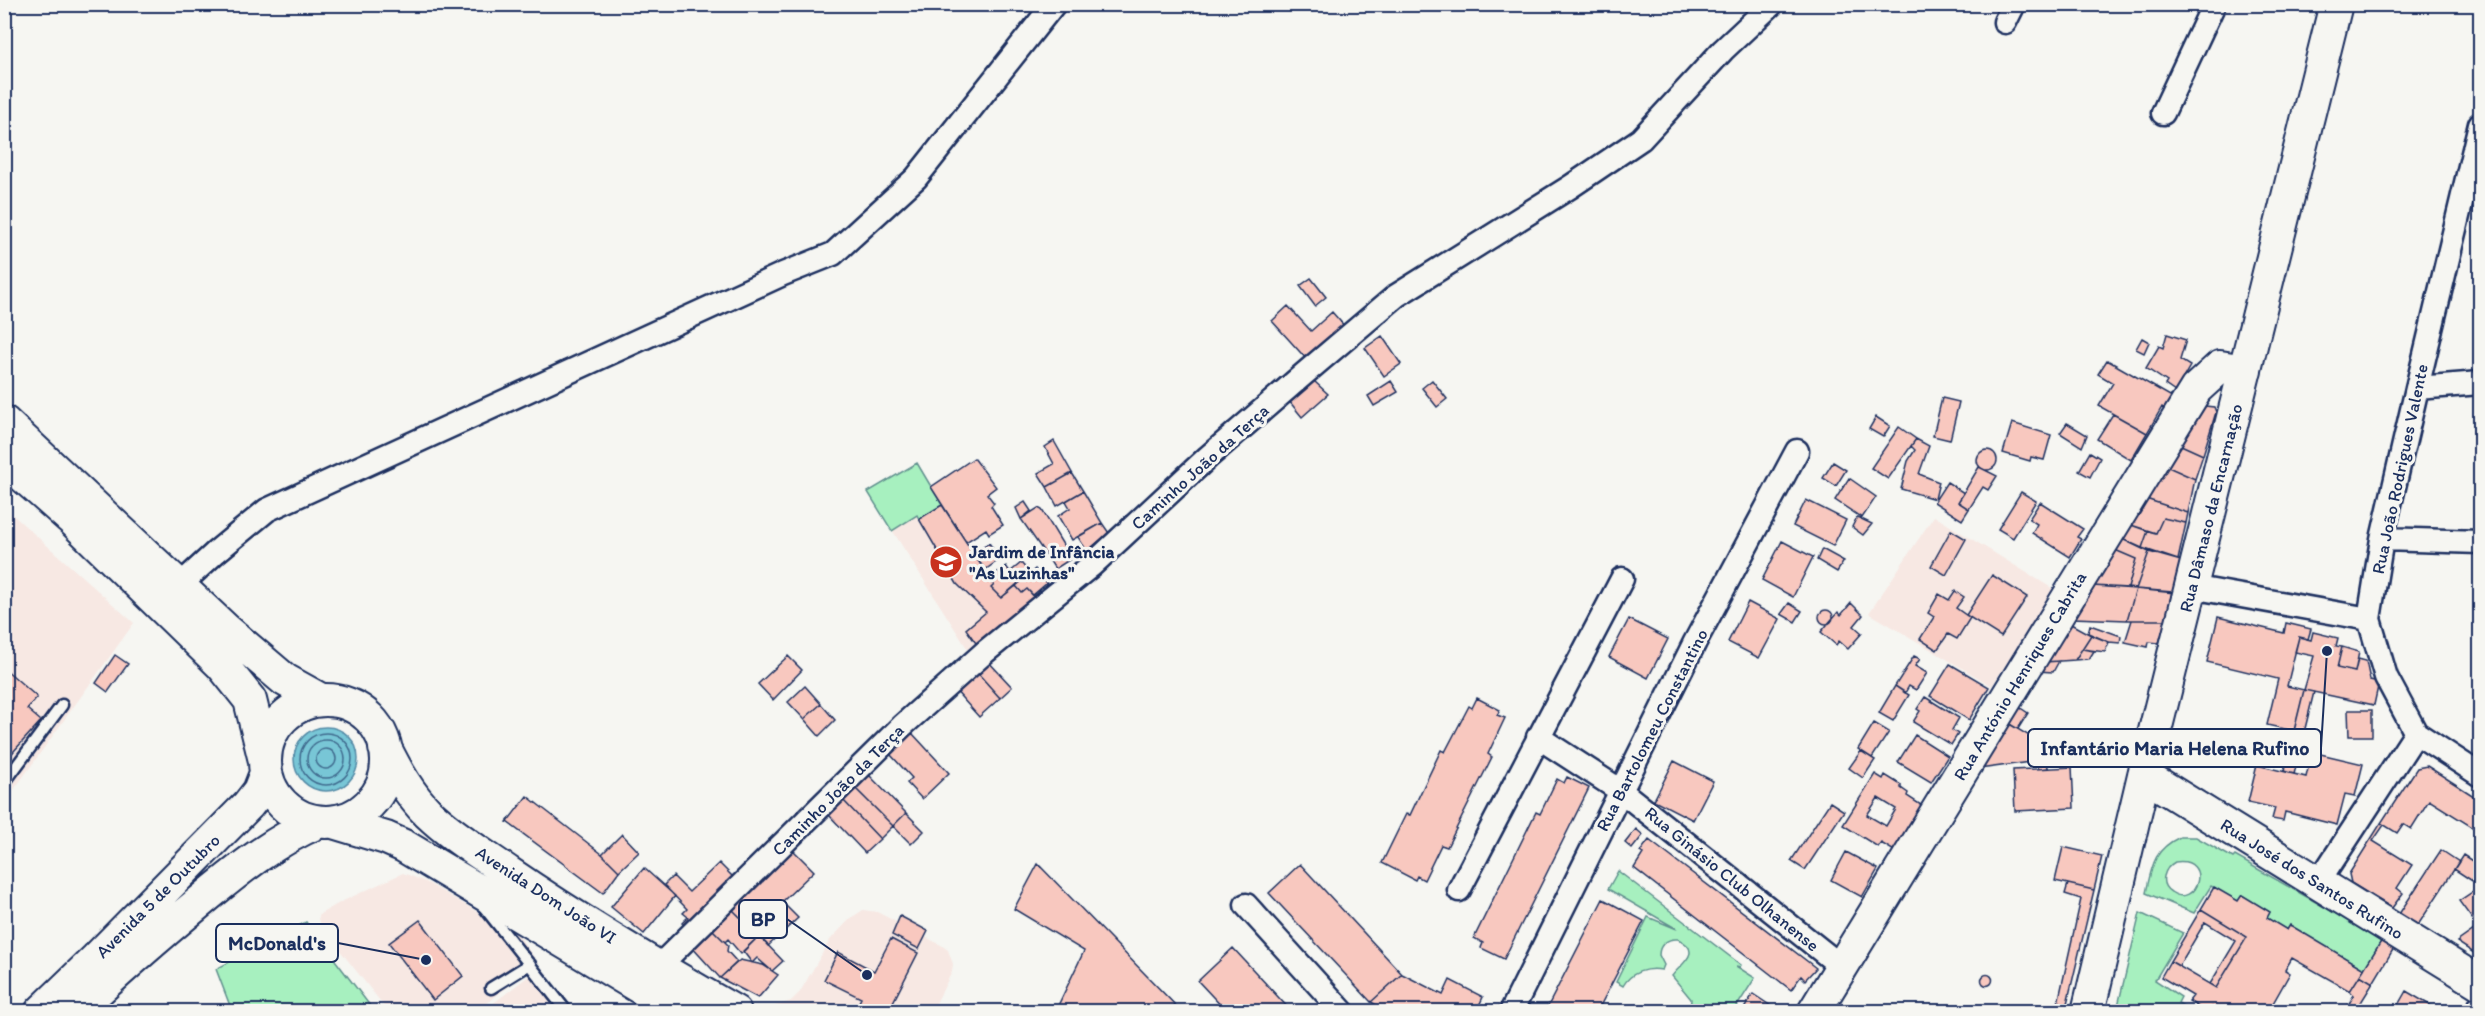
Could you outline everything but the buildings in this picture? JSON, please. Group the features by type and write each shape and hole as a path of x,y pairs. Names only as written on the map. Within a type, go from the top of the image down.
{"main road":[{"name":"Rua Dâmaso da Encarnação","path":"2094,1009 2144,775 2336,4"},
{"name":"Rua António Henriques Cabrita","path":"1814,1011 2196,389 2220,367 2245,371"},
{"path":"4,422 179,586 285,680 321,700"},
{"name":"Avenida Dom João VI","path":"9,465 74,521 222,665 250,700 272,790 282,804 296,814 386,838 469,884 681,1011"},
{"path":"265,767 269,739 281,720 299,706 321,700"},
{"name":"Avenida Dom João VI","path":"321,700 347,704 365,714 378,729 400,777 413,796 437,820 532,889 657,968 735,1011"},
{"path":"325,822 357,813 375,798 386,771 385,748"},
{"name":"Avenida 5 de Outubro","path":"41,1011 120,936 248,806 259,790 265,767"},
{"name":"Rua José dos Santos Rufino","path":"2144,775 2481,982"},
{"name":"Avenida 5 de Outubro","path":"75,1011 143,948 231,877 276,843 325,822"}],"street":[{"path":"179,586 267,510 772,279 833,254 916,178 1054,4"},
{"name":"Caminho João da Terça","path":"657,968 902,726 985,652 1092,565 1208,458 1304,374 1396,296 1570,187 1641,139 1723,50 1772,4"},
{"path":"2163,113 2214,4"},
{"name":"Rua João Rodrigues Valente","path":"2481,124 2471,207 2416,388 2382,539 2369,619 2386,677 2416,733 2481,775"},
{"path":"2416,388 2481,383"},
{"name":"Rua Bartolomeu Constantino","path":"1512,1011 1695,642 1797,451"},
{"path":"2382,539 2481,542"},
{"path":"1460,890 1622,579"},
{"path":"2191,587 2369,619"},
{"path":"2318,883 2416,733"},
{"name":"Rua Ginásio Club Olhanense","path":"1538,737 1621,791 1842,967"},
{"path":"1246,905 1343,1011"},
{"path":"2477,1011 2481,1006"}],"lane":[{"path":"4,783 63,705"},
{"path":"469,884 486,910 567,1011"},
{"path":"491,988 530,964"}],"shaded area":[{"name":"Jardim de Infância \"As Luzinhas\"","path":"917,463 994,585 992,588 1001,598 1016,586 1022,593 1027,589 1037,600 972,656 868,492"},
{"path":"5,508 134,623 5,802"},
{"path":"1934,516 2055,590 1992,686 1869,613"},
{"path":"403,873 426,882 519,936 538,963 477,1011 388,1011 327,934 318,919 320,914 341,902"},
{"path":"863,910 877,912 948,950 953,964 952,972 932,1011 775,1012 769,1008 791,1001 800,992 830,940 851,918"},
{"path":"539,968 574,1011 482,1012"}],"green space":[{"path":"917,463 942,505 919,519 917,515 892,531 868,492"},
{"path":"2180,837 2196,837 2233,858 2235,856 2382,940 2364,969 2290,925 2287,930 2267,918 2270,912 2242,895 2238,901 2211,886 2194,913 2146,893 2155,860 2164,847","holes":["2175,862 2187,862 2198,874 2197,882 2188,894 2180,896 2167,889 2164,876"]},
{"path":"1618,871 1741,965 1736,966 1755,978 1734,1011 1722,1011 1715,1007 1712,1011 1690,1011 1691,999 1672,976 1690,954 1686,944 1678,939 1662,945 1659,955 1664,965 1662,970 1651,969 1635,974 1623,986 1616,982 1648,917 1677,929 1608,889"},
{"path":"2140,913 2183,933 2155,980 2181,997 2178,1003 2193,1011 2117,1010"},
{"path":"306,922 374,1011 232,1011 216,969"}],"water":[{"path":"320,727 332,727 349,736 356,747 358,759 356,771 349,782 332,791 320,791 308,786 299,777 294,765 294,753 299,741 308,732"}],"place":[{"name":"Jardim de Infância \"As Luzinhas\"","path":"946,562"},
{"name":"Infantário Maria Helena Rufino","path":"2327,651"},
{"name":"McDonald's","path":"426,960"},
{"name":"BP","path":"867,975"}]}
